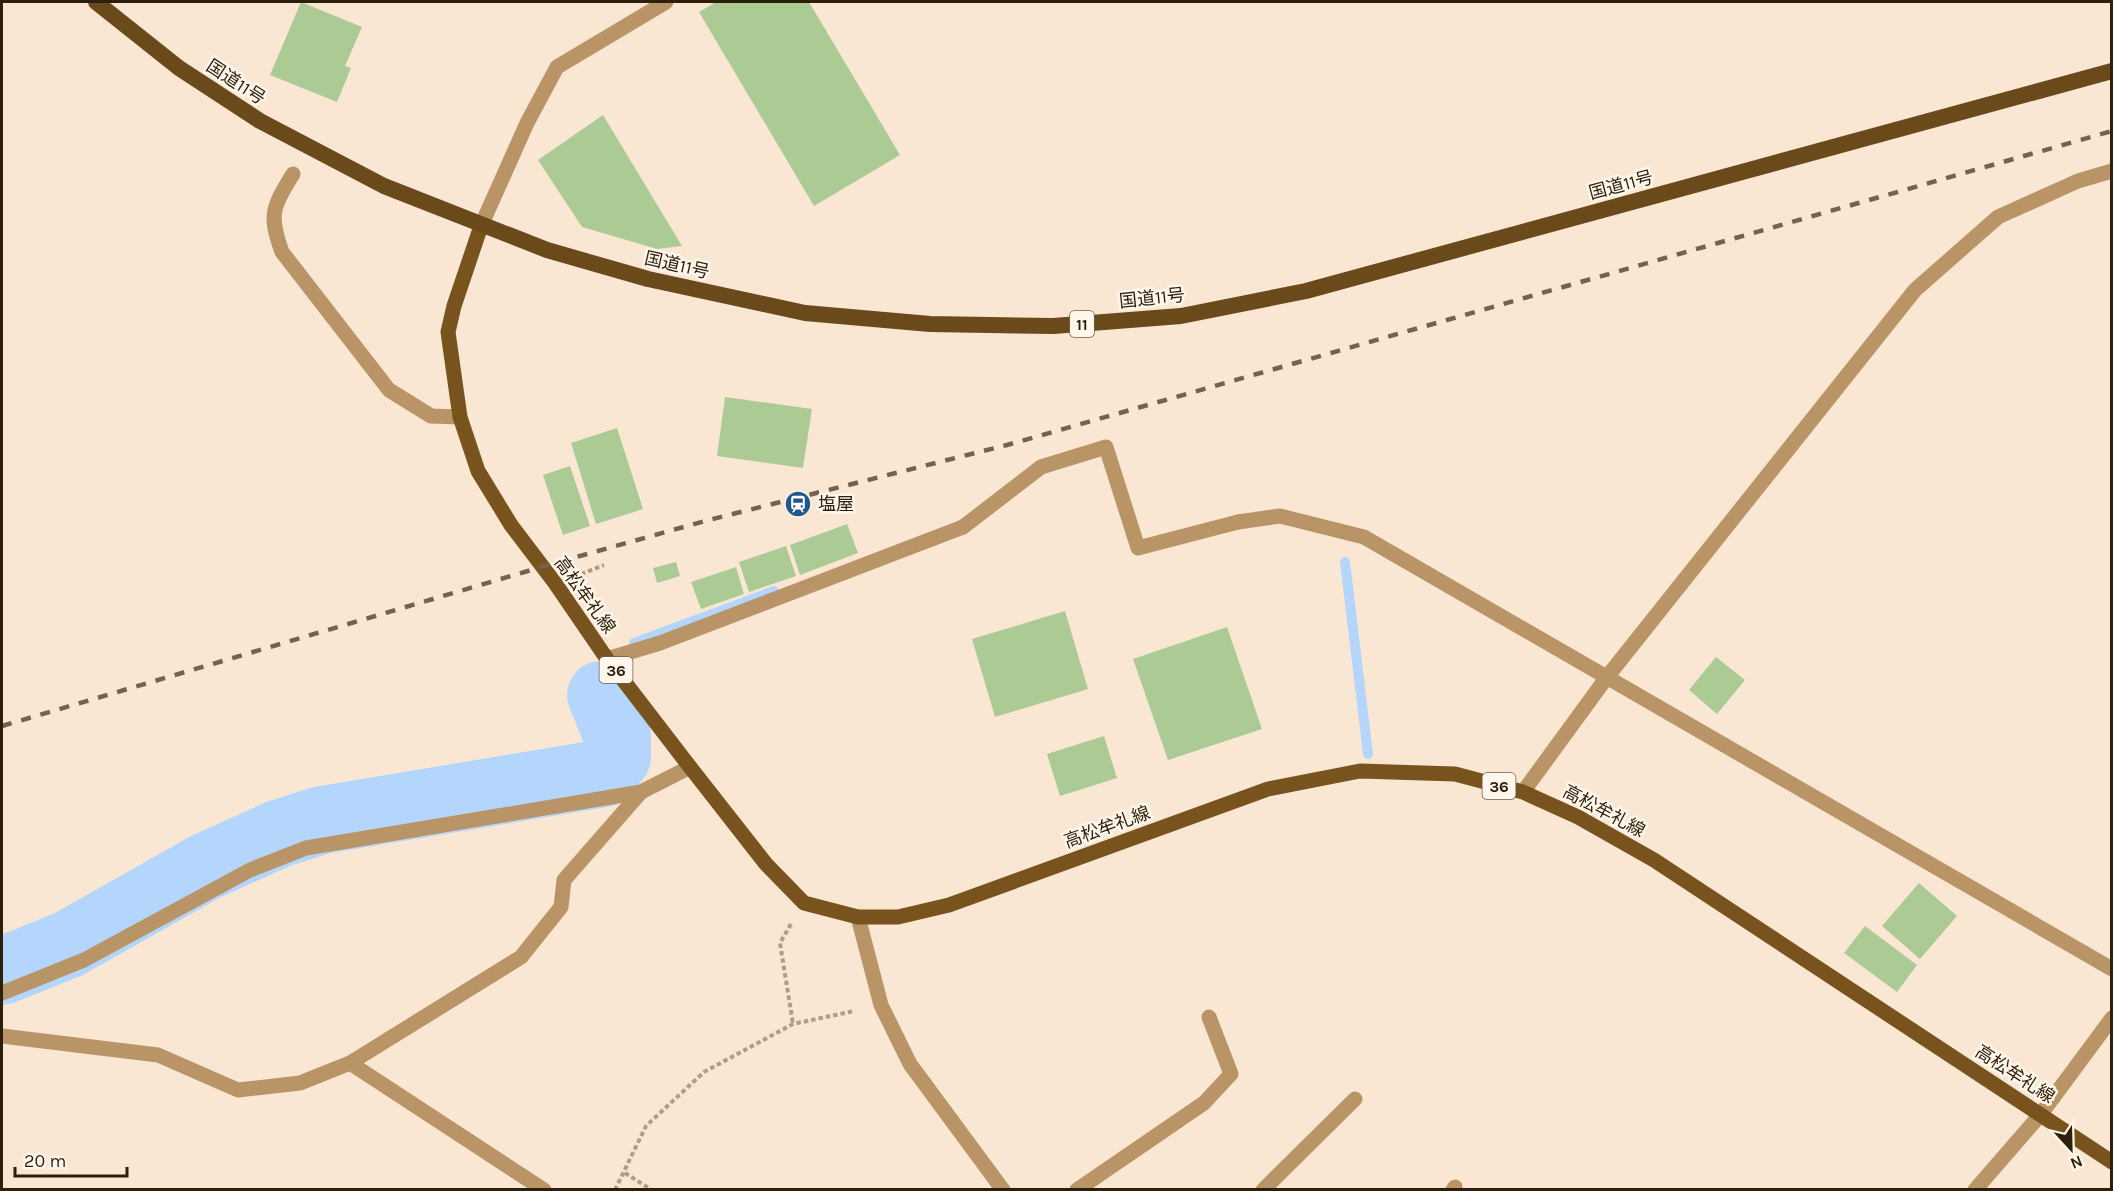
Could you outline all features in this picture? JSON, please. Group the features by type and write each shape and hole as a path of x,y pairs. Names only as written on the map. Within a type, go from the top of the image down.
{"highway":[{"name":"国道11号","path":"96,2 179,68 260,121 384,186 481,226 547,250 648,279 805,314 930,324 1053,326 1182,316 1306,291 2112,70"}],"main road":[{"name":"高松牟礼線","path":"481,226 454,306 448,332 460,417 478,471 511,525 555,583 607,659 766,864 804,903 858,917 898,917 949,905 1268,789 1360,771 1455,774 1523,792 1578,817 1654,860 2112,1162"}],"street":[{"path":"481,226 527,123 557,67 666,2"},
{"path":"1523,792 1607,677 1915,290 1998,217 2078,181 2112,171"},
{"path":"293,174 277,201 272,225 282,252 389,390 430,416 460,417"},
{"path":"607,659 660,643 963,527 1041,467 1106,447 1138,548 1238,522 1280,516 1364,537 2112,969"},
{"path":"2,993 84,960 250,870 306,848 641,792 690,766"},
{"path":"2,1036 158,1055 238,1090 300,1083 350,1063 521,957 561,907 564,880 641,792"},
{"path":"858,917 881,1005 910,1064 1002,1190"},
{"path":"1077,1190 1204,1102 1231,1074 1209,1017"},
{"path":"1975,1190 2041,1114 2112,1018"},
{"path":"350,1063 544,1190"},
{"path":"1263,1190 1355,1099"}],"path":[{"path":"793,1024 780,943 804,903"},
{"path":"615,1190 646,1126 704,1072 793,1024 881,1005"},
{"path":"625,1173 652,1190"}],"building":[{"path":"301,2 362,27 345,66 351,68 337,102 270,75"},
{"path":"716,2 809,2 900,155 814,206 699,12"},
{"path":"603,115 682,246 657,249 582,227 538,160"},
{"path":"725,397 812,409 803,468 717,456"},
{"path":"617,428 643,509 596,524 571,443"},
{"path":"570,466 590,526 563,535 543,475"},
{"path":"847,524 858,553 800,575 790,545"},
{"path":"786,546 796,576 749,592 739,562"},
{"path":"676,562 680,576 657,583 653,568"},
{"path":"736,567 744,594 701,609 691,582"},
{"path":"1065,611 1088,689 995,717 972,639"},
{"path":"1227,627 1262,729 1168,760 1133,659"},
{"path":"1716,657 1745,680 1717,714 1689,690"},
{"path":"1104,736 1117,778 1060,796 1047,754"},
{"path":"1919,883 1957,916 1920,959 1882,926"},
{"path":"1865,926 1917,965 1897,992 1844,953"}],"waterway":[{"path":"1345,562 1368,754"},
{"path":"634,643 774,591"},
{"path":"2,971 69,944 205,867 278,834 322,820 604,773 617,757 617,734 601,695"}],"railway":[{"path":"2,726 555,563 705,521 1007,445 2112,131"}],"place":[{"name":"塩屋","path":"798,504"}]}
